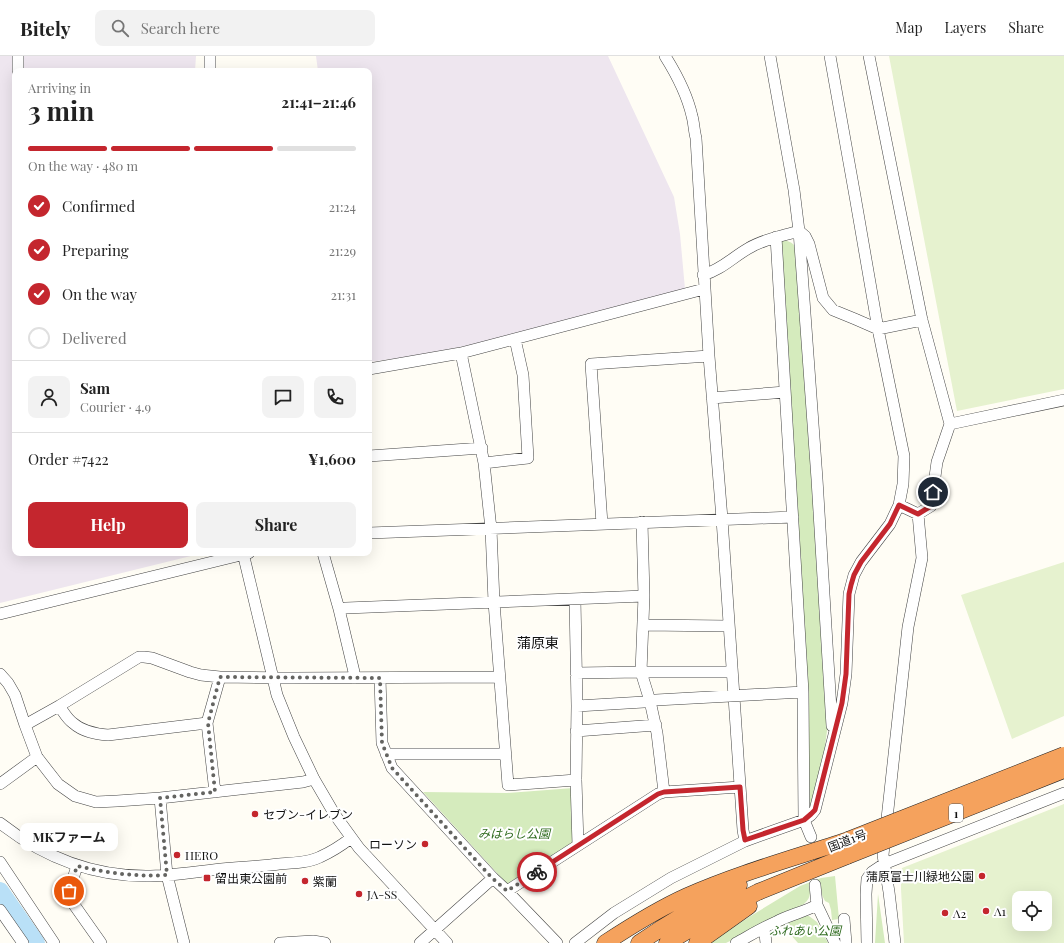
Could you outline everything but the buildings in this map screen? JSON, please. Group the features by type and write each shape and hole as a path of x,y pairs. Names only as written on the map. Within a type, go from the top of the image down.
{"highway":[{"name":"国道1号","path":"667,943 724,909 758,892 798,876 847,848 1064,755"},
{"name":"国道1号","path":"639,943 715,897 786,864 847,848 1064,770"},
{"path":"605,943 663,908 710,886 734,877 847,848"},
{"path":"697,943 747,907 798,876"}],"street":[{"path":"18,56 18,68"},
{"path":"210,56 210,68"},
{"path":"665,56 676,72 684,92 692,116 696,138 708,356 722,519 728,626 743,830 745,840"},
{"path":"770,56 794,190 799,232 817,479 833,737"},
{"path":"776,237 803,692 804,820 811,837 815,810 842,703 846,674 849,594 851,585 854,575 861,562 890,524 899,505 903,484 904,456 878,329 856,196 830,56"},
{"path":"869,56 922,320 950,424 937,462 931,506 918,514"},
{"path":"703,275 716,271 750,247 776,237 799,232 805,236 809,244 823,298 833,310 878,329 922,320"},
{"path":"372,368 461,353 704,289"},
{"path":"484,462 528,458 524,375 515,339"},
{"path":"461,353 484,462 491,529 494,602 508,785 576,780"},
{"path":"602,524 590,364 708,356"},
{"path":"712,398 785,392"},
{"path":"950,424 1064,400"},
{"path":"372,456 482,448"},
{"path":"899,505 918,514"},
{"path":"894,943 889,892 883,855 908,627 922,558 918,514"},
{"path":"372,533 793,517"},
{"path":"642,522 644,625 641,672 656,725 664,792"},
{"path":"0,614 237,556"},
{"path":"245,556 278,694 294,737 314,779 351,838 447,943"},
{"path":"324,556 339,609 354,672 354,678"},
{"path":"339,609 644,596"},
{"path":"575,599 577,706 576,780 578,845"},
{"path":"644,625 728,626"},
{"path":"25,725 139,657 144,656 190,672 220,677 500,677"},
{"path":"576,674 732,672"},
{"path":"0,674 8,683 15,695 37,757 58,784 75,796 96,802 117,802 303,782 314,779"},
{"path":"215,792 208,723 220,677"},
{"path":"380,678 382,743 392,768 492,878 507,891 557,943"},
{"path":"577,706 803,692"},
{"path":"59,706 72,723 81,729 94,734 108,735 208,723"},
{"path":"576,730 656,725"},
{"path":"386,754 506,754"},
{"path":"1,780 37,757"},
{"path":"507,891 658,794 664,792 740,787"},
{"path":"866,943 867,879 872,872 884,864 1064,792"},
{"path":"160,798 167,875 184,943"},
{"path":"575,943 614,913 671,878 745,840 804,820 815,810"},
{"path":"0,823 29,844 77,866 97,871 136,876 167,875 307,861 320,857 351,838"},
{"path":"0,862 54,943"},
{"path":"77,866 69,891 70,899 101,943"},
{"path":"420,943 492,878"},
{"path":"815,885 817,904 835,943"},
{"path":"736,943 781,919 817,904"},
{"path":"0,910 23,943"},
{"path":"844,919 846,943"},
{"path":"762,929 765,934 766,943"},
{"path":"280,943 313,941 325,943"}],"shaded area":[{"path":"0,56 196,56 195,68 12,68 12,556 191,556 0,603"},
{"path":"316,56 608,56 674,197 680,234 685,289 475,344 415,356 372,362 372,68 318,68"}],"green space":[{"path":"889,56 1064,56 1064,389 957,411"},
{"path":"782,240 790,242 796,247 828,724 824,753 810,811 807,806 781,254"},
{"path":"1064,562 1064,716 1012,739 961,595"},
{"name":"みはらし公園","path":"573,788 574,843 507,884 423,792 507,793"},
{"name":"蒲原富士川緑地公園","path":"1064,804 1064,943 904,943 902,868"},
{"path":"835,876 839,919 832,920 829,903 825,901 822,895 820,881 809,887 810,896 804,904 726,943 706,943 717,938 800,886 821,878"},
{"path":"878,894 885,943 875,943"},
{"name":"ふれあい公園","path":"803,916 809,916 817,922 828,943 798,943 781,924"}],"waterway":[{"path":"0,891 36,943"}],"way so far":[{"path":"69,891 77,866 116,874 136,876 167,875 160,798 215,792 208,723 220,677 380,678 382,743 392,768 492,878 507,891 537,872"}],"place":[{"name":"セブン-イレブン","path":"255,814"},
{"name":"ローソン","path":"425,844"},
{"name":"HERO","path":"177,855"},
{"name":"蒲原富士川緑地公園","path":"982,876"},
{"name":"留出東公園前","path":"207,878"},
{"name":"紫蘭","path":"305,881"},
{"name":"MKファーム","path":"69,891"},
{"name":"JA-SS","path":"359,894"},
{"name":"A1","path":"986,911"},
{"name":"A2","path":"945,913"}],"district":[{"name":"蒲原東","path":"538,642"}],"route":[{"path":"537,872 658,794 664,792 740,787 745,840 804,820 808,817 815,810 842,703 846,674 849,594 854,575 861,562 890,524 899,505 918,514 931,506 933,492"}]}
